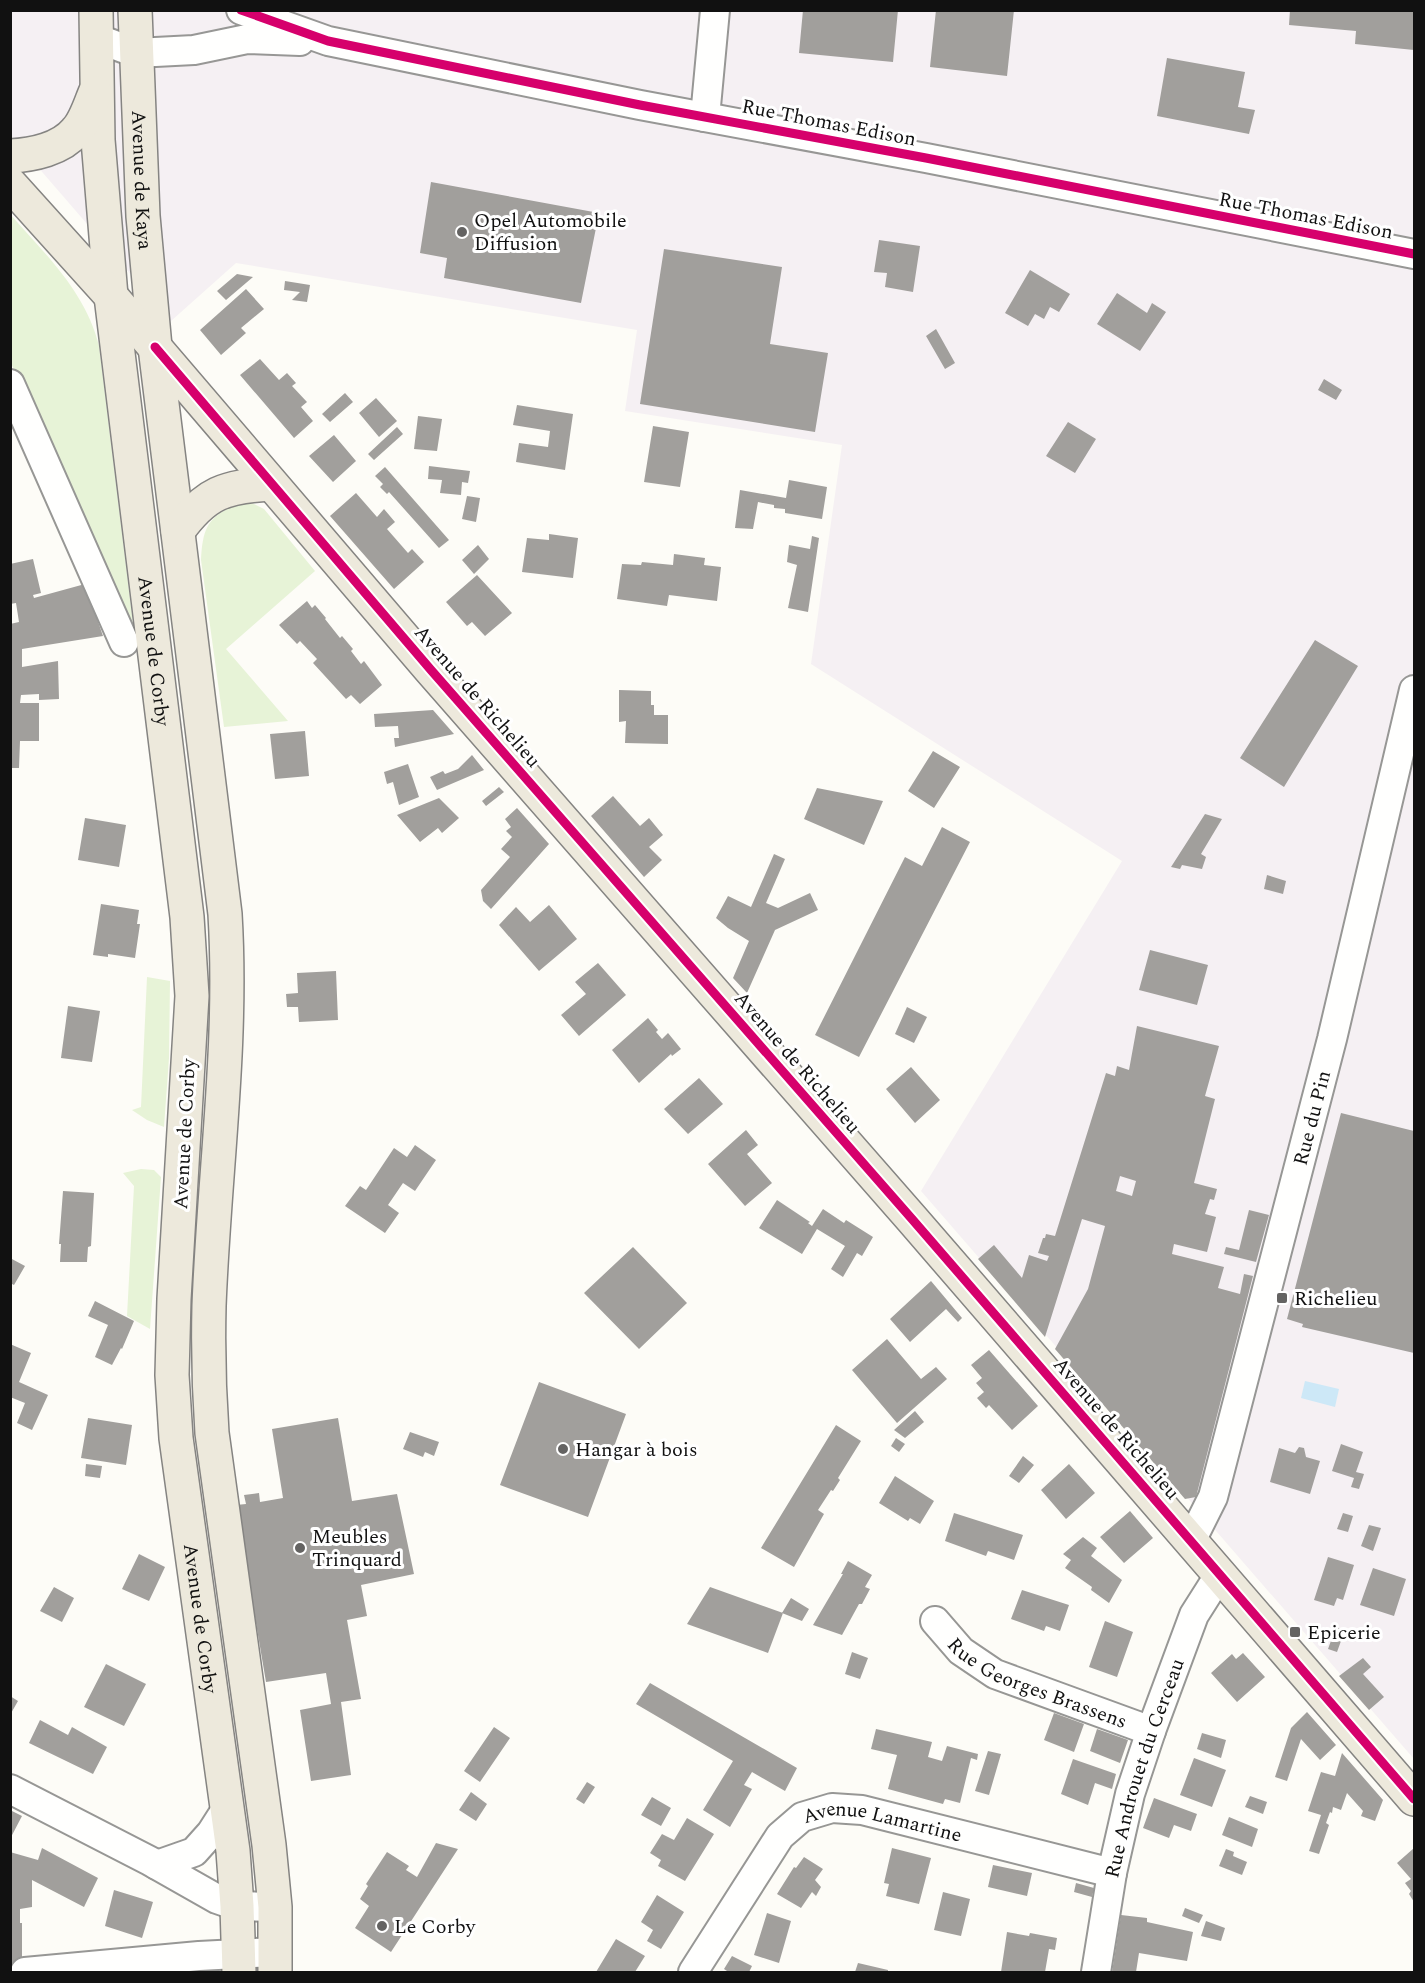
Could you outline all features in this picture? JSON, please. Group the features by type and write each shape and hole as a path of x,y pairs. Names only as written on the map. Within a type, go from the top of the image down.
{"main road":[{"name":"Avenue de Kaya","path":"135,10 143,216 155,347"},
{"name":"Avenue de Kaya","path":"96,24 98,140 111,296"},
{"path":"10,156 42,151 58,144 76,131 97,88"},
{"name":"Avenue de Richelieu","path":"10,184 111,296 270,484 1414,1799"},
{"name":"Avenue de Corby","path":"111,296 188,917 192,996 174,1299 172,1375 176,1438 227,1808 237,1906 239,1963"},
{"name":"Avenue de Corby","path":"155,347 225,914 228,969 227,1036 208,1372 212,1433 261,1781 274,1907 275,1962"},
{"path":"178,531 192,511 226,490 242,486 270,484"}],"street":[{"name":"Rue Thomas Edison","path":"241,10 328,41 705,117 1414,254"},
{"path":"705,117 715,10"},
{"name":"Rue Thomas Edison","path":"96,24 136,53 194,50 247,39 328,41"},
{"path":"10,384 124,642"},
{"name":"Rue du Pin","path":"1191,1541 1213,1497 1332,1039 1414,690"},
{"name":"Rue Androuet du Cerceau","path":"1096,1972 1112,1873 1130,1794 1194,1615 1220,1575"},
{"name":"Rue Georges Brassens","path":"935,1622 961,1651 996,1674 1151,1731"},
{"path":"10,1789 157,1865 217,1899 237,1906 274,1907"},
{"path":"157,1865 194,1852 211,1833 227,1808"},
{"name":"Avenue Lamartine","path":"693,1972 780,1836 802,1817 832,1808 862,1810 1112,1873"},
{"path":"25,1972 199,1956 239,1963 275,1962"}],"shaded area":[{"path":"10,11 1414,11 1414,1759 921,1191 1122,861 811,664 842,445 625,411 637,330 236,263 171,321 11,136"}],"green space":[{"path":"10,214 50,259 74,291 85,308 99,346 134,632 11,363"},
{"path":"239,503 252,503 264,509 315,571 226,649 288,721 224,727 201,560 203,539 209,524 220,513"},
{"path":"147,977 170,981 169,1058 164,1127 132,1110 141,1107"},
{"path":"141,1169 154,1170 161,1177 150,1329 127,1316 134,1186 123,1173"}],"water":[{"path":"1305,1381 1339,1389 1335,1407 1301,1398"}],"building":[{"path":"803,10 898,10 893,62 799,53"},
{"path":"936,10 1014,10 1007,76 930,67"},
{"path":"1290,10 1414,10 1414,50 1355,44 1356,31 1289,25"},
{"path":"1167,58 1245,72 1238,107 1255,110 1249,134 1157,116"},
{"path":"431,182 599,213 581,303 444,278 447,258 420,253"},
{"path":"879,240 920,246 913,292 885,287 887,273 874,272"},
{"path":"664,249 782,267 770,344 828,353 815,432 640,404"},
{"path":"1030,270 1070,294 1059,312 1050,307 1044,319 1035,314 1028,326 1005,313"},
{"path":"237,274 253,277 226,300 217,291"},
{"path":"285,281 310,285 307,302 292,300 300,292 284,290"},
{"path":"246,289 264,309 241,328 246,333 221,355 200,330"},
{"path":"1117,293 1147,313 1152,303 1166,312 1140,351 1097,324"},
{"path":"936,329 955,363 945,369 926,336"},
{"path":"260,359 279,380 287,373 296,383 292,386 307,402 301,407 313,421 294,438 240,375"},
{"path":"1324,379 1342,390 1336,400 1318,390"},
{"path":"345,393 353,402 330,422 322,414"},
{"path":"376,398 397,421 379,437 359,413"},
{"path":"517,405 573,414 565,470 516,462 519,443 548,447 550,431 513,425"},
{"path":"418,416 442,419 437,451 414,449"},
{"path":"1068,422 1096,439 1075,473 1046,456"},
{"path":"653,426 689,432 680,487 644,482"},
{"path":"397,427 403,434 374,460 368,454"},
{"path":"334,435 356,461 333,482 309,456"},
{"path":"429,466 470,471 468,483 462,482 461,495 440,493 442,480 428,479"},
{"path":"385,467 449,540 439,548 389,492 387,494 380,487 383,484 375,476"},
{"path":"789,480 827,487 822,519 785,513 785,509 758,502 753,529 735,528 740,490 786,498"},
{"path":"356,493 377,517 384,509 395,522 387,529 408,553 412,549 424,562 394,589 330,516"},
{"path":"467,496 480,498 476,522 462,519"},
{"path":"549,534 578,538 573,578 522,572 527,538 549,540"},
{"path":"812,536 819,538 808,612 788,608 797,565 787,562 789,545 810,549"},
{"path":"478,545 489,559 474,574 462,560"},
{"path":"674,554 705,558 704,565 721,567 717,601 669,595 667,606 617,599 622,564 641,565 642,562 673,565"},
{"path":"33,559 41,593 33,595 34,598 85,584 103,636 22,649 22,667 58,661 59,699 39,700 39,694 21,695 20,703 39,703 39,741 20,741 19,768 10,768 10,624 19,622 16,603 10,604 10,564"},
{"path":"477,575 512,613 485,636 472,622 467,626 446,602"},
{"path":"307,601 312,608 315,605 340,638 342,636 353,649 351,651 361,664 364,661 382,685 360,704 351,695 346,699 313,663 317,659 300,641 297,644 279,625"},
{"path":"1315,640 1358,666 1284,787 1240,758"},
{"path":"619,690 651,691 654,715 668,715 668,744 625,743 626,721 619,722"},
{"path":"433,710 454,734 395,747 394,738 399,738 398,726 375,727 374,714"},
{"path":"305,731 309,776 275,779 270,734"},
{"path":"933,751 960,767 934,808 908,791"},
{"path":"472,755 484,770 437,790 430,777 443,771 445,774 458,769"},
{"path":"408,764 419,797 399,805 393,782 387,784 384,772"},
{"path":"499,787 504,792 486,806 482,801"},
{"path":"817,788 883,801 864,845 804,819"},
{"path":"613,796 640,826 649,818 663,835 649,847 662,860 644,877 591,816"},
{"path":"439,798 459,818 442,833 438,828 420,842 397,815"},
{"path":"517,808 549,844 491,909 483,901 481,890 510,857 501,849 512,837 506,831 511,827 505,819"},
{"path":"1205,814 1222,819 1201,854 1206,857 1202,869 1182,865 1180,869 1171,867"},
{"path":"85,818 126,825 119,867 78,860"},
{"path":"942,827 970,842 859,1057 815,1035 905,857 922,866"},
{"path":"774,854 785,859 766,903 778,908 810,893 818,910 775,930 747,993 733,978 749,941 716,918 728,896 751,907"},
{"path":"1267,875 1286,881 1283,894 1264,889"},
{"path":"101,904 139,910 137,924 140,924 135,958 108,954 108,957 93,955"},
{"path":"549,905 577,939 539,971 499,925 516,907 530,922"},
{"path":"1150,950 1208,965 1197,1005 1139,990"},
{"path":"598,963 626,995 579,1036 561,1015 586,994 575,982"},
{"path":"336,971 338,1020 299,1022 298,1007 287,1007 286,994 298,993 297,973"},
{"path":"68,1006 100,1011 92,1062 61,1058"},
{"path":"907,1007 927,1017 914,1043 895,1034"},
{"path":"648,1018 662,1039 668,1033 681,1049 672,1056 671,1054 639,1083 612,1050"},
{"path":"1137,1026 1219,1046 1205,1096 1215,1099 1194,1183 1217,1189 1214,1200 1210,1199 1205,1214 1216,1217 1207,1252 1174,1244 1172,1254 1224,1267 1218,1288 1240,1294 1244,1274 1253,1276 1196,1497 1185,1499 1055,1349 1088,1289 1105,1226 1082,1219 1045,1337 978,1259 994,1245 1022,1278 1029,1255 1047,1261 1049,1256 1038,1253 1046,1234 1055,1236 1106,1073 1115,1076 1117,1066 1129,1070","holes":["1120,1176 1136,1181 1132,1196 1116,1191"]},
{"path":"911,1067 940,1100 915,1123 886,1089"},
{"path":"699,1078 723,1104 688,1134 664,1109"},
{"path":"1341,1113 1414,1131 1414,1353 1302,1327 1303,1324 1287,1319"},
{"path":"746,1130 758,1145 747,1154 772,1183 745,1206 708,1164"},
{"path":"415,1145 436,1160 415,1191 403,1183 388,1205 399,1213 385,1233 345,1206 360,1186 366,1190 394,1148 407,1157"},
{"path":"63,1191 94,1193 91,1246 88,1247 87,1262 60,1262"},
{"path":"777,1200 810,1222 808,1223 812,1226 823,1209 844,1223 846,1220 873,1237 862,1256 857,1253 843,1277 831,1269 845,1246 817,1229 802,1254 759,1228"},
{"path":"1249,1210 1269,1215 1256,1262 1224,1254 1226,1247 1239,1250"},
{"path":"633,1247 687,1303 639,1349 584,1293"},
{"path":"10,1258 25,1266 14,1285 10,1283"},
{"path":"931,1281 962,1318 958,1322 946,1309 910,1342 890,1319"},
{"path":"95,1301 134,1321 112,1365 95,1357 108,1325 88,1316"},
{"path":"887,1339 921,1379 936,1367 947,1379 897,1423 852,1370"},
{"path":"10,1344 31,1353 19,1382 48,1395 32,1430 17,1423 25,1403 10,1397"},
{"path":"989,1350 1038,1406 1012,1430 989,1405 986,1408 977,1398 984,1392 976,1383 982,1378 971,1365"},
{"name":"Hangar à bois","path":"539,1382 626,1414 588,1517 500,1485"},
{"path":"915,1411 924,1422 905,1438 894,1430"},
{"path":"88,1418 132,1425 126,1465 81,1458"},
{"path":"338,1418 352,1501 397,1494 414,1574 361,1585 367,1616 347,1620 361,1699 341,1702 351,1775 311,1781 300,1710 331,1704 326,1673 266,1682 236,1505 246,1504 244,1495 259,1493 260,1502 283,1498 272,1429"},
{"path":"836,1425 861,1441 838,1478 840,1480 818,1510 824,1514 794,1567 761,1548"},
{"path":"410,1432 439,1442 434,1456 425,1452 423,1457 403,1449"},
{"path":"896,1438 905,1444 899,1452 891,1446"},
{"path":"1341,1444 1363,1452 1356,1472 1364,1474 1359,1489 1351,1487 1354,1478 1332,1471"},
{"path":"1299,1447 1304,1448 1306,1457 1320,1461 1310,1494 1270,1482 1279,1448 1295,1453"},
{"path":"1023,1456 1034,1465 1019,1483 1009,1476"},
{"path":"86,1464 102,1466 100,1478 85,1476"},
{"path":"1069,1464 1095,1493 1066,1519 1041,1490"},
{"path":"895,1476 934,1501 920,1524 910,1518 908,1521 879,1503"},
{"path":"1130,1511 1153,1538 1124,1563 1100,1537"},
{"path":"954,1513 1023,1535 1014,1560 988,1551 986,1556 945,1541"},
{"path":"1343,1513 1353,1516 1348,1532 1337,1529"},
{"path":"1369,1525 1381,1528 1373,1551 1361,1546"},
{"path":"1083,1537 1097,1548 1091,1556 1122,1580 1109,1603 1091,1590 1092,1587 1065,1568 1071,1560 1063,1554"},
{"path":"139,1554 165,1567 149,1601 122,1589"},
{"path":"1328,1557 1354,1565 1343,1600 1337,1598 1334,1606 1314,1600"},
{"path":"848,1561 872,1575 865,1587 870,1589 842,1635 813,1625 843,1574 841,1574"},
{"path":"1373,1568 1406,1579 1394,1616 1360,1605"},
{"path":"54,1587 74,1598 62,1622 40,1611"},
{"path":"710,1587 783,1613 768,1653 687,1624"},
{"path":"1022,1590 1069,1605 1060,1631 1046,1626 1044,1631 1011,1619"},
{"path":"791,1598 809,1609 802,1621 782,1613"},
{"path":"1105,1621 1133,1632 1117,1677 1089,1667"},
{"path":"1336,1627 1345,1630 1337,1652 1328,1649"},
{"path":"852,1652 868,1658 860,1679 845,1674"},
{"path":"1243,1653 1265,1677 1237,1702 1211,1673 1232,1654 1236,1659"},
{"path":"1363,1658 1371,1667 1363,1674 1384,1697 1369,1710 1339,1676"},
{"path":"106,1664 146,1684 124,1726 84,1707"},
{"path":"650,1683 797,1768 785,1791 752,1772 744,1785 752,1789 730,1827 703,1810 733,1761 636,1704"},
{"path":"10,1696 18,1701 10,1715"},
{"path":"1307,1712 1336,1745 1320,1760 1301,1739 1287,1781 1275,1777 1291,1728"},
{"path":"1054,1713 1084,1724 1074,1752 1044,1740"},
{"path":"40,1720 68,1735 72,1727 107,1747 93,1774 29,1743"},
{"path":"494,1727 510,1738 480,1782 464,1771"},
{"path":"876,1729 932,1742 928,1757 942,1761 947,1746 978,1754 977,1760 971,1758 960,1803 945,1799 943,1804 888,1789 897,1755 871,1749"},
{"path":"1097,1729 1128,1740 1120,1763 1090,1751"},
{"path":"1202,1733 1226,1740 1221,1758 1197,1749"},
{"path":"988,1751 1001,1754 989,1795 975,1791"},
{"path":"1342,1753 1383,1800 1375,1821 1361,1816 1363,1811 1347,1793 1341,1810 1333,1807 1332,1813 1330,1812 1326,1823 1329,1825 1319,1854 1309,1851 1321,1815 1308,1811 1321,1772 1335,1776"},
{"path":"1194,1758 1226,1770 1212,1807 1180,1795"},
{"path":"1073,1759 1116,1774 1112,1789 1095,1783 1088,1805 1061,1794"},
{"path":"587,1782 595,1787 584,1804 576,1799"},
{"path":"471,1792 487,1804 476,1821 459,1810"},
{"path":"1250,1796 1267,1802 1263,1814 1245,1807"},
{"path":"652,1797 671,1808 661,1826 641,1815"},
{"path":"1154,1798 1197,1814 1191,1831 1174,1825 1169,1838 1143,1828"},
{"path":"10,1810 22,1816 10,1839"},
{"path":"1229,1817 1258,1829 1252,1847 1222,1835"},
{"path":"687,1818 714,1834 685,1881 658,1866 661,1860 650,1853 662,1834 674,1840"},
{"path":"436,1843 458,1849 391,1952 355,1928 369,1906 360,1899 368,1886 366,1884 387,1852 409,1866 406,1870 417,1877"},
{"path":"42,1848 98,1878 84,1907 32,1880 32,1907 20,1909 22,1963 10,1964 10,1852 38,1860"},
{"path":"892,1848 931,1858 919,1904 886,1896 889,1884 884,1883"},
{"path":"1414,1848 1414,1902 1409,1894 1411,1891 1405,1883 1411,1879 1397,1863"},
{"path":"1226,1849 1234,1852 1233,1856 1247,1862 1242,1875 1219,1866"},
{"path":"804,1857 823,1869 815,1880 821,1887 816,1896 812,1892 801,1908 777,1894 794,1867 796,1868"},
{"path":"993,1865 1032,1873 1027,1896 988,1887"},
{"path":"1076,1883 1094,1888 1092,1897 1074,1892"},
{"path":"114,1890 153,1902 142,1938 105,1926"},
{"path":"943,1892 970,1899 961,1936 934,1930"},
{"path":"657,1895 684,1912 661,1949 647,1941 653,1930 641,1922"},
{"path":"1185,1908 1203,1915 1199,1923 1182,1916"},
{"path":"767,1913 791,1921 779,1963 754,1955"},
{"path":"1121,1915 1147,1918 1147,1922 1193,1932 1187,1961 1139,1953 1136,1972 1112,1972"},
{"path":"1206,1921 1225,1928 1221,1941 1201,1936"},
{"path":"1007,1932 1057,1938 1055,1950 1049,1949 1045,1972 1001,1972"},
{"path":"616,1939 645,1956 635,1972 596,1972"},
{"path":"732,1956 752,1966 749,1972 726,1972 724,1969"},
{"path":"858,1963 888,1970 888,1972 855,1972"}],"cycle path":[{"path":"241,10 328,41 640,105 926,158 1414,254"},
{"path":"155,347 431,670 912,1219 1414,1799"}],"place":[{"name":"Opel Automobile Diffusion","path":"462,232"},
{"name":"Richelieu","path":"1282,1298"},
{"name":"Hangar à bois","path":"563,1449"},
{"name":"Meubles Trinquard","path":"300,1548"},
{"name":"Epicerie","path":"1295,1632"},
{"name":"Le Corby","path":"382,1926"}]}
